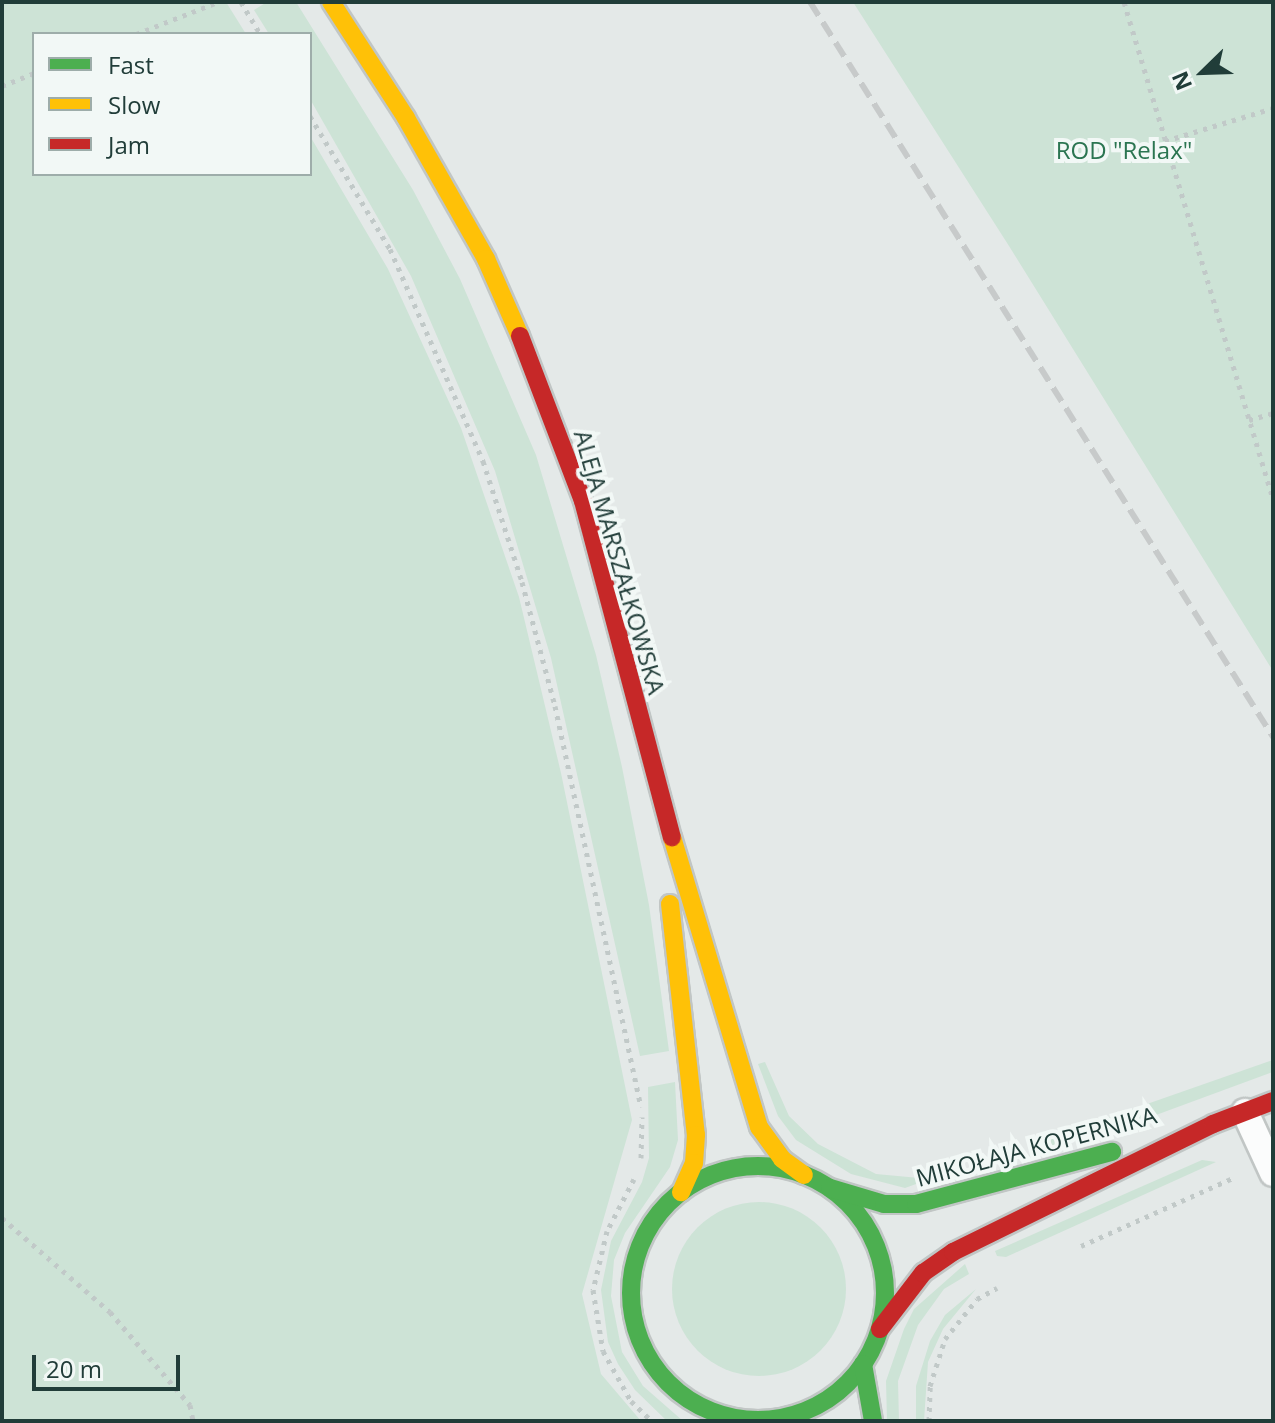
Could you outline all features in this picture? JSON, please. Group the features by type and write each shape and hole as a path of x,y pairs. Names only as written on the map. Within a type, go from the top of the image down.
{"main road":[{"name":"ALEJA MARSZAŁKOWSKA","path":"331,2 486,259 542,386 583,501 649,759 747,1095 759,1127 782,1159 804,1175"},
{"name":"ALEJA MARSZAŁKOWSKA","path":"649,759 692,1062 696,1135 694,1163 681,1192"},
{"name":"MIKOŁAJA KOPERNIKA","path":"824,1185 884,1204 916,1204 1213,1124 1273,1101"},
{"name":"MIKOŁAJA KOPERNIKA","path":"880,1329 923,1273 953,1252 1213,1124"},
{"path":"760,1166 804,1175 824,1185 858,1214 876,1246 885,1283 880,1329 863,1364 845,1387 814,1409 773,1421 731,1419 691,1403 660,1375 638,1339 630,1297 635,1255 655,1217 681,1192 724,1170 760,1166"},
{"path":"863,1364 873,1421"}],"lane":[{"path":"1245,1112 1271,1169"}],"path":[{"path":"141,32 218,2"},
{"path":"241,2 259,32"},
{"path":"1124,2 1273,499"},
{"path":"2,86 32,74"},
{"path":"1165,141 1273,108"},
{"path":"312,119 390,249 483,461 522,582 555,706 635,1073 642,1156 607,1231 593,1290 603,1351 631,1401 652,1421"},
{"path":"1249,420 1273,413"},
{"path":"635,1073 692,1062"},
{"path":"1068,1252 1271,1169"},
{"path":"2,1218 110,1312 190,1405 193,1421"},
{"path":"929,1421 930,1386 945,1339 977,1299 1005,1284"}],"green space":[{"path":"2,2 226,2 245,32 32,32 32,176 312,176 312,139 388,269 461,428 519,597 561,773 632,1120 582,1294 601,1374 641,1421 2,1421"},
{"path":"267,2 296,2 413,190 460,279 536,455 596,655 622,767 649,905 669,1051 640,1056 551,658 495,471 411,276 312,103 312,32 268,32 254,10"},
{"name":"ROD \"Relax\"","path":"853,2 1273,2 1273,671 1009,246"},
{"path":"1273,1060 1273,1072 1156,1115 1054,1147 1047,1139"},
{"path":"765,1062 789,1116 818,1144 876,1174 930,1179 905,1188 851,1174 796,1140 778,1116 758,1064"},
{"path":"675,1082 678,1140 670,1167 625,1233 614,1260 611,1296 622,1352 643,1386 683,1421 667,1421 635,1390 618,1364 608,1342 601,1290 611,1241 642,1182 649,1158 648,1087"},
{"path":"1202,1160 1216,1162 1006,1257 997,1256 995,1251"},
{"path":"759,1202 792,1208 821,1227 840,1256 846,1289 840,1322 821,1351 792,1370 759,1376 726,1370 697,1351 678,1322 672,1289 678,1256 697,1227 726,1208"},
{"path":"965,1264 969,1274 944,1289 918,1325 898,1381 899,1421 887,1421 886,1381 904,1329 914,1309"},
{"path":"976,1289 943,1329 928,1362 924,1421 916,1421 916,1386 930,1341 945,1315"}],"railway":[{"path":"810,2 1273,737"}],"traffic: fast":[{"path":"830,1188 884,1204 916,1204 1112,1152"},
{"path":"758,1166 807,1176 829,1187 848,1203 864,1222 875,1244 885,1293 875,1342 864,1364 848,1383 829,1399 807,1410 758,1420 709,1410 687,1399 668,1383 652,1364 641,1342 631,1293 641,1244 652,1222 668,1203 687,1187 709,1176 758,1166"},
{"path":"863,1364 873,1421"}],"traffic: slow":[{"path":"331,2 406,118 486,259 520,336"},
{"path":"672,837 759,1127 782,1159 804,1175"},
{"path":"670,904 696,1135 694,1163 681,1192"}],"traffic: jam":[{"path":"520,336 583,501 672,837"},
{"path":"880,1329 923,1273 953,1252 1213,1124 1273,1101"}]}
